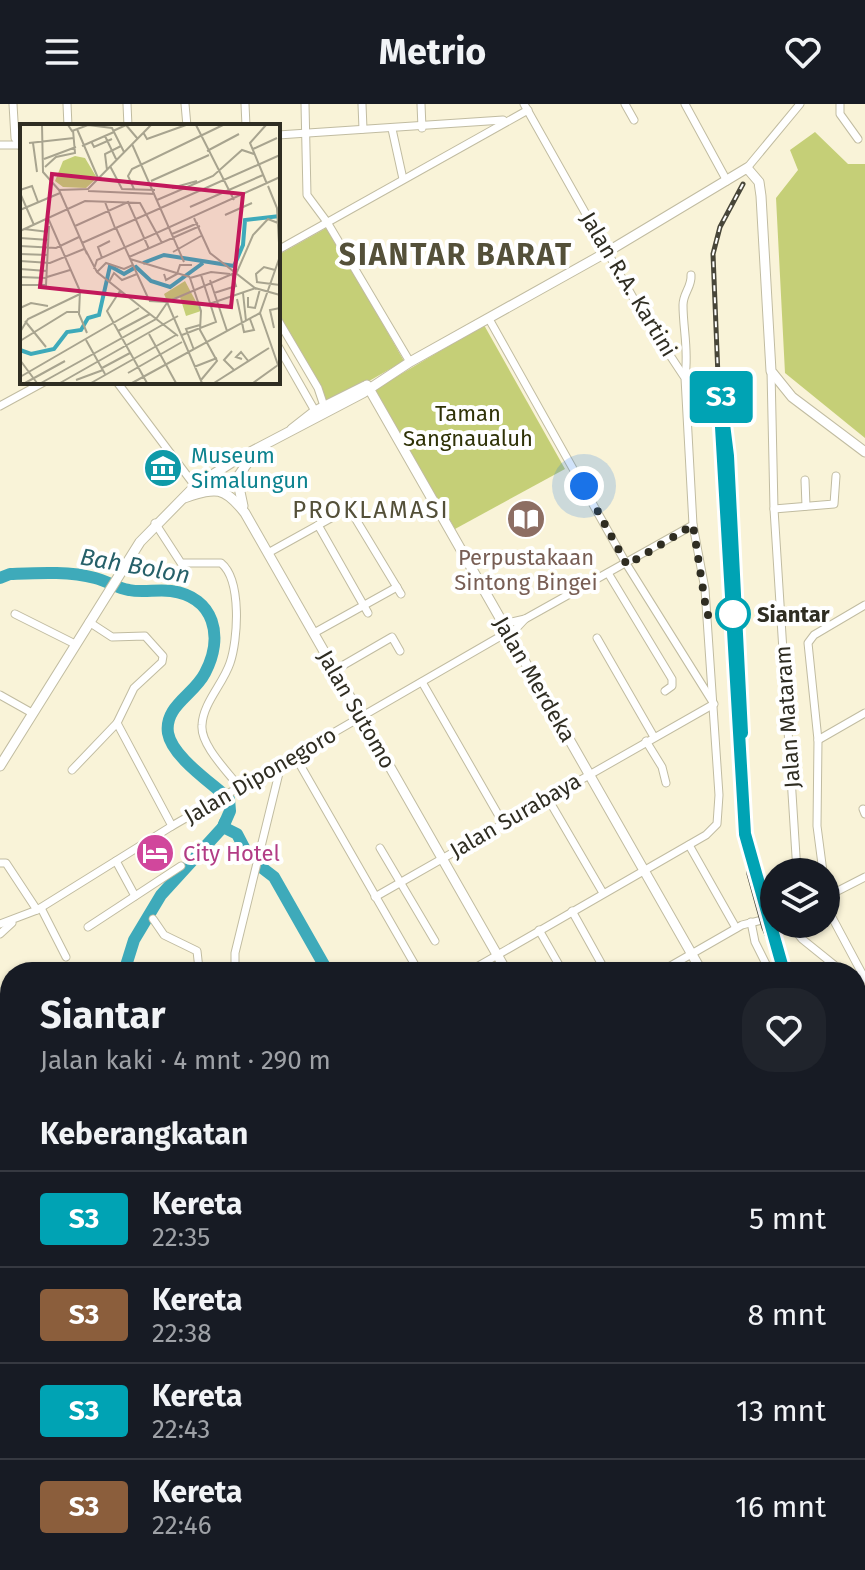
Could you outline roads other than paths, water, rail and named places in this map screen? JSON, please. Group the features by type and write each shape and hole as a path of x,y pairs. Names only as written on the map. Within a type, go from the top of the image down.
{"main road":[{"path":"0,766 140,542 155,523 195,486 607,252 747,168 759,182 761,196 771,371 792,397 865,452"},
{"path":"289,432 324,406 368,387"},
{"name":"Jalan Merdeka","path":"368,387 696,962"},
{"path":"245,513 237,478 258,448"},
{"name":"Jalan Sutomo","path":"180,499 217,490 232,497 245,513 501,962"}],"street":[{"path":"0,145 20,146 13,104"},
{"path":"67,104 68,124"},
{"path":"127,104 128,124"},
{"path":"185,104 187,124"},
{"path":"245,104 246,124"},
{"path":"305,104 307,195 327,222 410,362"},
{"path":"362,104 363,129"},
{"path":"421,104 422,128"},
{"path":"625,104 634,120"},
{"path":"685,104 727,181"},
{"path":"747,168 800,104"},
{"path":"840,104 840,114 858,139"},
{"path":"280,249 526,107"},
{"name":"Jalan R.A. Kartini","path":"526,107 607,252 685,378 693,525 697,560 705,589 714,704 717,824 689,845"},
{"path":"280,135 422,128 509,119"},
{"path":"392,129 403,179"},
{"path":"685,378 688,355 683,299 690,289 691,275"},
{"path":"489,319 627,565 714,704"},
{"path":"280,323 318,388 324,406"},
{"path":"280,349 324,406"},
{"name":"Jalan Mataram","path":"771,371 774,509 796,858"},
{"path":"0,406 40,384"},
{"path":"118,384 195,486"},
{"path":"774,509 834,504 836,476"},
{"path":"805,480 806,506"},
{"path":"268,553 349,508 399,590 314,633"},
{"path":"155,523 182,564 221,563 234,585 236,614 231,662 207,706 201,727 207,742 238,789"},
{"path":"318,525 366,609"},
{"name":"Jalan Diponegoro","path":"14,921 525,619 627,565 693,525"},
{"path":"608,573 672,679 672,686 665,691"},
{"path":"821,858 817,826 818,740 808,643 814,635 865,605"},
{"path":"15,614 75,644"},
{"name":"Jalan Diponegoro","path":"507,630 525,619"},
{"path":"72,770 96,749 117,723 134,688 162,662 163,656 145,636 112,637 89,622"},
{"path":"335,670 392,637 400,651"},
{"path":"597,638 654,737"},
{"path":"422,682 503,823"},
{"path":"0,695 32,713"},
{"name":"Jalan Surabaya","path":"375,897 589,772 714,704"},
{"path":"818,740 865,713"},
{"path":"117,723 172,826"},
{"path":"646,741 662,767 666,783"},
{"path":"295,756 413,962"},
{"path":"235,962 281,765"},
{"path":"547,797 603,893"},
{"path":"485,962 689,845 736,928"},
{"path":"380,848 435,941"},
{"path":"116,861 135,896"},
{"path":"0,863 6,863 39,909 66,957"},
{"path":"88,927 181,866"},
{"path":"840,889 865,877"},
{"path":"572,911 600,962"},
{"path":"153,919 164,935 197,951 198,962"},
{"path":"678,962 736,928 760,920"},
{"path":"0,924 14,921"},
{"path":"0,934 14,921"},
{"path":"751,922 755,942 765,962"},
{"path":"539,930 557,962"},
{"path":"840,931 856,960 865,956"},
{"path":"801,938 831,962"}],"waterway":[{"name":"Bah Bolon","path":"0,578 10,574 64,573 95,578 129,590 171,591 198,601 212,621 214,646 211,659 200,681 175,708 168,724 168,733 185,760 229,799 230,811 223,827 161,895 134,940 127,962"},
{"name":"Bah Bolon","path":"225,822 223,827 237,834 248,855"},
{"name":"Bah Bolon","path":"261,867 274,877 322,962"}],"railway":[{"path":"743,184 720,227 713,254 718,376 728,456 749,874 764,928 779,962"}],"train":[{"name":"S3","path":"742,733 728,456 718,376 745,834 781,962"}],"place":[{"name":"Museum Simalungun","path":"163,468"},
{"name":"Perpustakaan Sintong Bingei","path":"526,519"},
{"name":"Siantar","path":"733,614"},
{"name":"City Hotel","path":"155,853"}],"district":[{"name":"SIANTAR BARAT","path":"456,255"},
{"name":"PROKLAMASI","path":"371,510"}],"park label":[{"name":"Taman Sangnaualuh","path":"468,426"}]}
